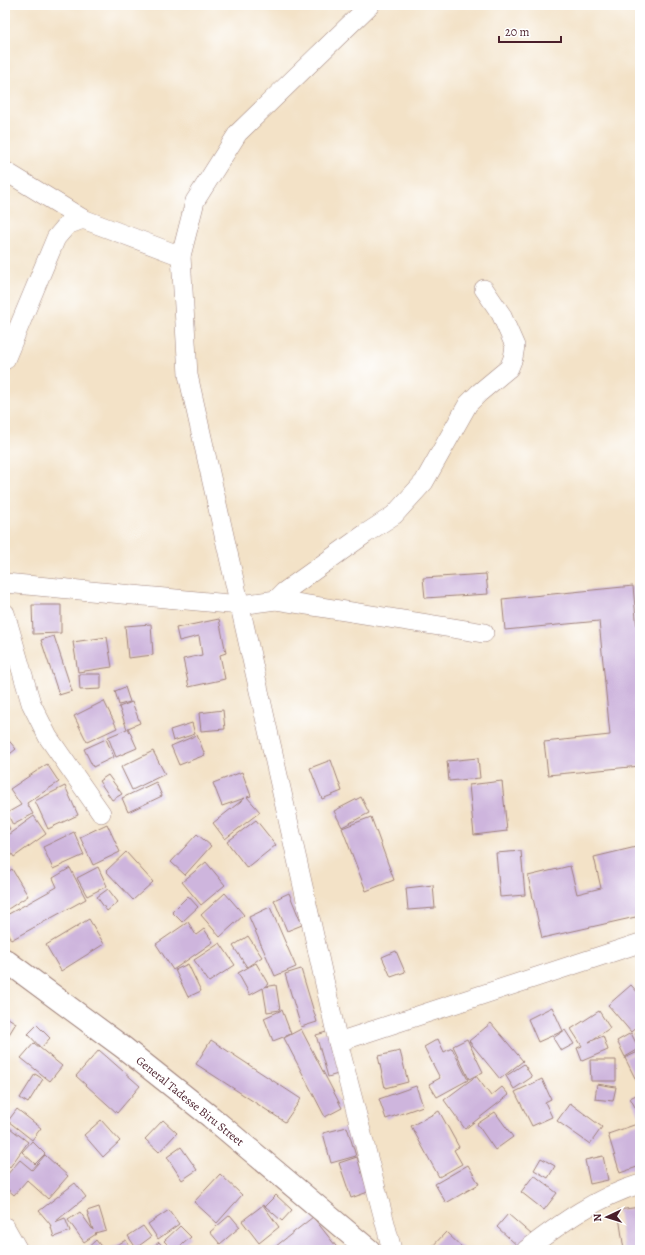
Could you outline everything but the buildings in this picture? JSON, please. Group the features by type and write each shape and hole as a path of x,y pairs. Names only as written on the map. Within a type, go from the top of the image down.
{"street":[{"path":"370,5 238,133 195,201 181,256 188,375 338,1042 392,1250"},
{"path":"5,171 83,219 181,256"},
{"path":"5,360 56,238 66,225 83,219"},
{"path":"276,600 296,583 394,515 424,482 468,404 509,368 513,358 515,346 500,314 484,289"},
{"path":"5,583 240,605 276,600 484,633"},
{"path":"5,613 31,703 48,737 101,812"},
{"path":"338,1042 640,943"},
{"name":"General Tadesse Biru Street","path":"5,960 124,1048 211,1116 369,1250"},
{"path":"526,1250 560,1224 588,1206 640,1184"},
{"path":"5,1227 18,1250"}]}
